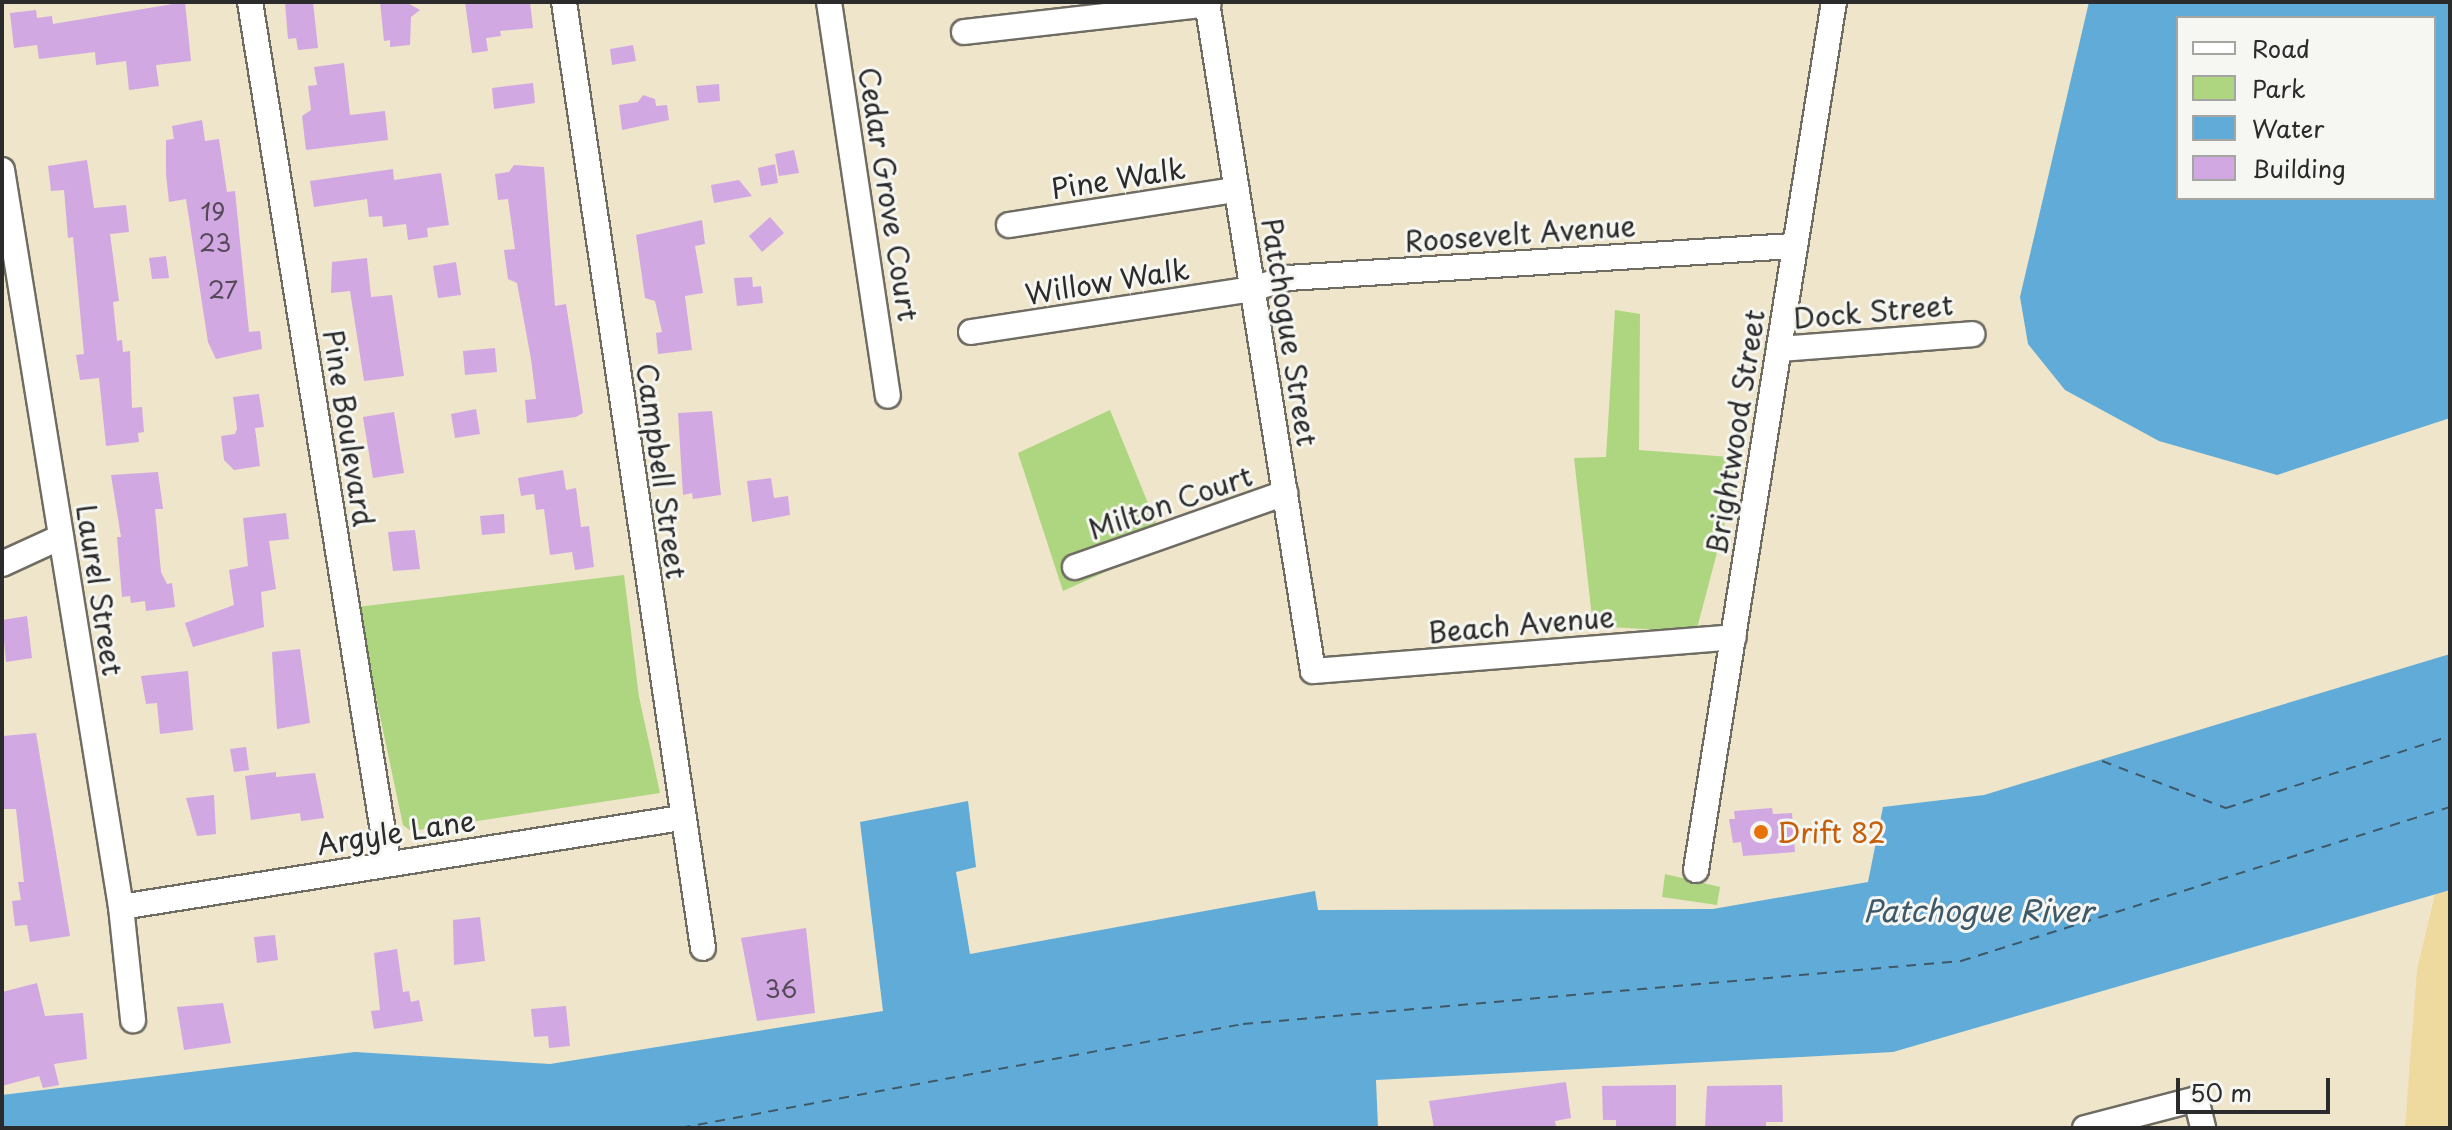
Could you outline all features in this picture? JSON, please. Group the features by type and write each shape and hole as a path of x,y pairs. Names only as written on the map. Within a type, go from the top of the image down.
{"street":[{"name":"Pine Boulevard","path":"250,2 388,863"},
{"name":"Campbell Street","path":"564,2 681,818 703,948"},
{"name":"Cedar Grove Court","path":"829,2 888,396"},
{"name":"Brightwood Street","path":"1696,870 1834,2"},
{"path":"964,32 1207,3"},
{"name":"Patchogue Street","path":"1207,3 1313,671"},
{"name":"Laurel Street","path":"2,170 9,256 61,537 121,907 133,1020"},
{"name":"Pine Walk","path":"1009,225 1236,190"},
{"name":"Roosevelt Avenue","path":"1252,289 1288,278 1793,246"},
{"name":"Willow Walk","path":"971,332 1252,289"},
{"name":"Dock Street","path":"1779,349 1972,334"},
{"name":"Milton Court","path":"1075,567 1285,493"},
{"path":"2,564 61,537"},
{"name":"Beach Avenue","path":"1313,671 1734,637"},
{"name":"Argyle Lane","path":"121,907 681,818"},
{"path":"2085,1128 2196,1099 2203,1128"}],"green space":[{"path":"1615,310 1640,314 1639,450 1742,458 1696,632 1593,626 1574,458 1606,457"},
{"path":"1110,410 1165,545 1063,591 1018,453"},
{"path":"624,575 639,697 660,793 411,831 403,825 357,607"},
{"path":"1665,874 1720,887 1717,905 1662,897"}],"sand":[{"path":"2450,890 2448,1128 2405,1128 2417,970 2435,894"}],"water":[{"path":"2089,2 2450,2 2450,418 2277,475 2159,441 2065,390 2028,344 2020,297"},
{"name":"Patchogue River","path":"2450,654 2450,890 1893,1052 1376,1080 1378,1128 2,1128 2,1095 355,1052 550,1064 883,1011 860,822 968,801 976,867 956,872 970,954 1315,891 1318,910 1713,909 1868,882 1883,807 1984,795"}],"building":[{"path":"185,2 191,61 156,65 159,86 129,90 126,61 96,65 95,52 39,59 37,45 14,48 10,13 36,10 37,18 52,16 53,24"},
{"path":"313,2 318,48 298,50 296,38 288,39 285,3"},
{"path":"380,2 406,2 420,10 411,17 410,45 390,47 390,40 384,41"},
{"path":"465,2 530,2 533,28 500,31 501,36 486,38 488,51 472,53"},
{"path":"633,45 636,61 612,65 610,49"},
{"path":"344,63 350,115 385,111 388,140 306,150 302,116 311,110 308,86 317,85 314,67"},
{"path":"533,83 535,103 494,109 492,88"},
{"path":"719,84 720,101 698,103 696,86"},
{"path":"643,95 655,99 656,106 667,105 669,120 622,130 619,105 638,102"},
{"path":"202,120 205,141 219,139 227,192 235,191 249,332 260,331 262,349 216,359 208,342 186,199 169,202 166,174 166,140 174,139 172,126"},
{"path":"794,150 799,173 779,176 775,154"},
{"path":"87,160 94,208 126,205 129,232 110,234 119,301 113,302 117,341 122,340 123,352 130,351 132,408 142,407 144,432 138,433 139,442 106,446 99,378 80,380 76,355 84,354 73,237 68,238 64,190 51,191 48,166"},
{"path":"775,164 778,183 761,186 758,168"},
{"path":"514,165 544,167 555,306 566,304 583,413 576,417 527,423 525,400 536,399 531,359 517,283 508,279 504,250 515,249 508,199 498,200 495,174 509,172"},
{"path":"393,169 394,180 441,173 449,225 427,228 428,237 408,240 406,224 383,227 382,216 369,217 367,199 314,207 310,181"},
{"path":"739,180 752,196 714,203 711,185"},
{"path":"770,217 784,233 762,252 749,236"},
{"path":"702,220 705,244 695,246 703,293 685,296 692,350 658,354 656,333 662,332 655,301 645,298 636,235"},
{"path":"166,256 169,278 152,279 149,258"},
{"path":"367,258 371,297 392,295 404,376 364,381 350,291 331,293 332,262"},
{"path":"456,262 461,295 438,298 433,266"},
{"path":"752,277 753,287 761,286 763,303 737,306 734,278"},
{"path":"495,348 497,372 465,375 463,351"},
{"path":"259,394 264,427 255,428 260,466 234,470 224,460 221,436 235,434 237,429 233,397"},
{"path":"476,409 480,434 455,438 451,414"},
{"path":"712,411 721,495 693,499 692,493 683,495 678,413"},
{"path":"394,412 404,473 373,478 363,417"},
{"path":"563,470 566,490 576,488 581,527 589,526 594,567 575,570 572,552 550,555 544,509 536,510 534,494 521,496 518,478"},
{"path":"158,472 163,509 155,509 161,572 167,584 172,583 175,607 146,611 145,601 131,603 130,596 122,597 117,537 121,537 111,475"},
{"path":"771,478 774,498 788,496 790,515 752,522 747,481"},
{"path":"286,513 289,539 269,541 276,589 261,592 264,627 193,647 185,623 234,605 229,570 248,566 243,518"},
{"path":"504,514 505,533 482,535 480,516"},
{"path":"415,530 420,569 393,571 388,532"},
{"path":"27,616 32,658 6,662 2,620"},
{"path":"300,649 310,723 277,729 272,652"},
{"path":"188,671 193,730 160,734 157,703 146,704 141,676"},
{"path":"36,733 70,936 30,942 27,925 15,926 12,901 21,900 18,882 24,882 16,809 2,809 2,746 3,736"},
{"path":"246,747 249,770 234,772 230,749"},
{"path":"276,772 276,777 315,773 324,818 301,821 300,813 251,820 245,776"},
{"path":"214,795 216,834 197,836 186,798"},
{"name":"Drift 82","path":"1772,808 1773,814 1792,813 1795,852 1743,856 1741,842 1733,843 1729,819 1735,819 1734,811"},
{"path":"480,917 485,961 454,965 453,920"},
{"path":"806,928 815,1013 757,1021 741,938"},
{"path":"275,935 278,960 257,963 254,937"},
{"path":"397,949 403,992 409,991 411,1002 419,1000 423,1021 374,1029 371,1011 380,1010 374,953"},
{"path":"37,983 45,1016 83,1013 87,1059 54,1064 59,1085 43,1088 39,1076 2,1086 2,992"},
{"path":"223,1003 231,1043 184,1050 177,1007"},
{"path":"566,1006 570,1046 549,1048 548,1036 534,1037 531,1009"},
{"path":"1566,1082 1571,1118 1555,1121 1556,1126 1434,1128 1429,1101"},
{"path":"1676,1085 1676,1126 1616,1126 1616,1120 1603,1120 1602,1086"},
{"path":"1782,1085 1783,1122 1766,1122 1766,1127 1705,1127 1707,1086"}],"ferry route":[{"path":"2102,761 2226,808 2450,736"},
{"path":"680,1128 1243,1024 1961,961 2450,807"}],"place":[{"name":"Drift 82","path":"1761,832"}]}
